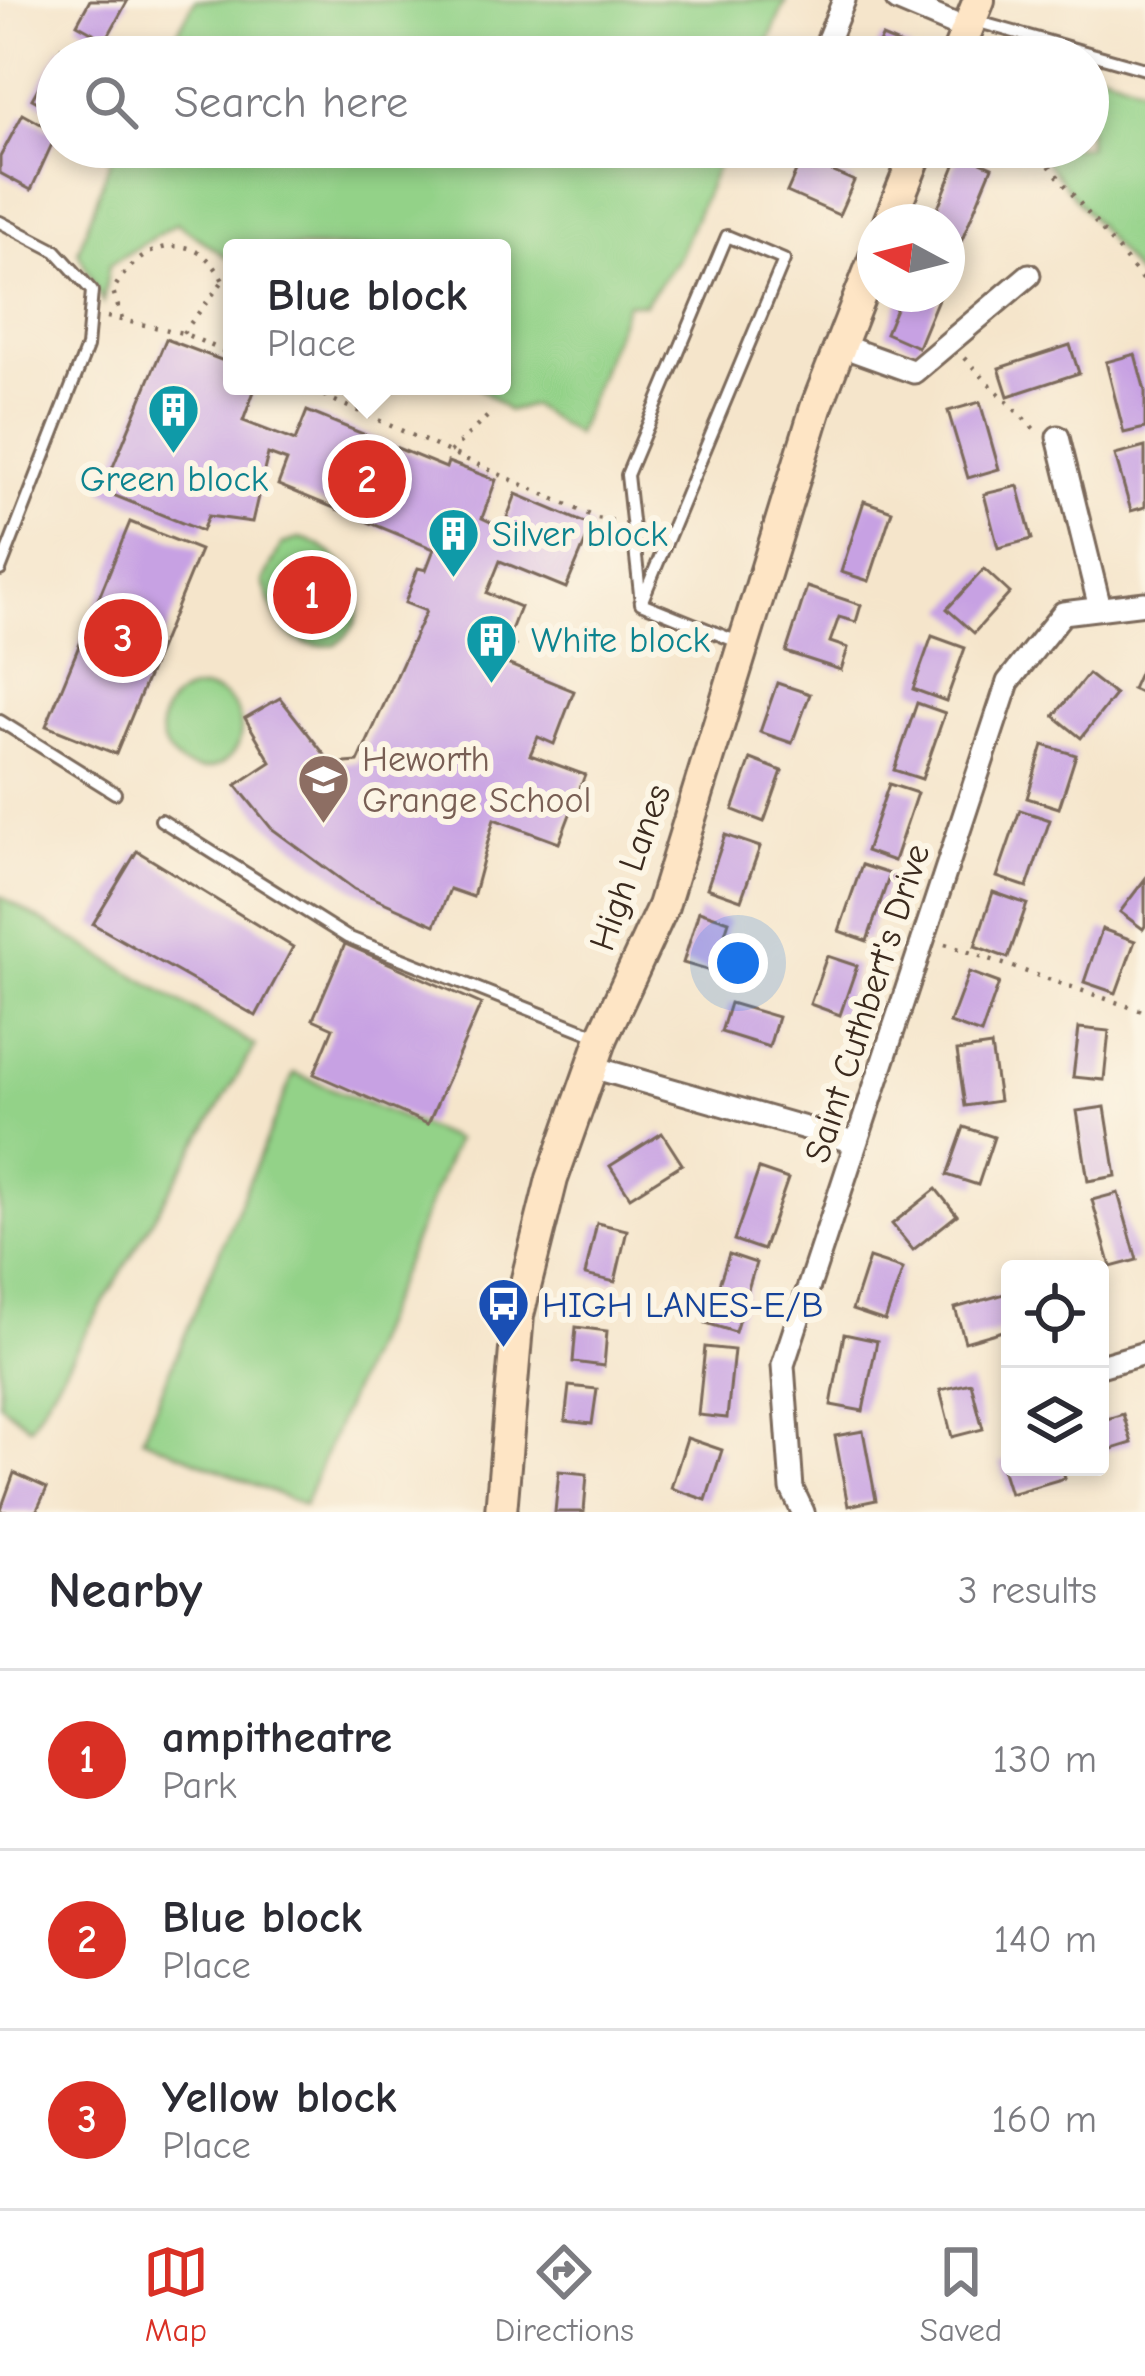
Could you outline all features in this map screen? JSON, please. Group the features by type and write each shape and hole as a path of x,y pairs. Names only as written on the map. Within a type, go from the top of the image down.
{"street":[{"path":"829,36 844,0"},
{"path":"897,0 969,27"},
{"path":"896,204 911,168"},
{"path":"839,345 914,372 1029,275"},
{"name":"High Lanes","path":"501,1512 518,1315 553,1179 597,1053 663,906 780,519 857,300"},
{"path":"1058,437 1100,608"},
{"name":"Saint Cuthbert's Drive","path":"802,1512 792,1489 783,1365 1008,682 1064,613 1145,603"},
{"path":"597,1053 854,1142"},
{"path":"1109,1363 1145,1353"}],"lane":[{"path":"969,27 1007,36"},
{"path":"1109,60 1145,69"},
{"path":"0,222 73,265 92,291 87,347 0,570"},
{"path":"727,236 784,260 641,603 627,475 727,236"},
{"path":"641,603 745,645"},
{"path":"0,721 115,793"},
{"path":"161,820 347,937 597,1053"}],"path":[{"path":"1051,168 1145,283"},
{"path":"122,319 112,292 123,271 159,244 191,246 215,264 223,281 183,333"},
{"path":"90,316 183,333 223,351"},
{"path":"951,344 1028,428 1058,437"},
{"path":"322,395 597,518 634,523"},
{"path":"358,411 372,395"},
{"path":"450,452 489,415"},
{"path":"923,936 1145,1012"}],"green space":[{"path":"195,0 786,0 771,36 175,36"},
{"path":"1109,75 1145,88 1145,285 1051,168 1109,168"},
{"path":"108,168 716,168 678,259 644,304 627,303 576,435 531,405 508,411 488,395 511,395 511,239 223,239 223,255 177,223 109,265 103,303 78,252"},
{"path":"300,538 332,554 354,582 358,614 351,630 336,644 307,643 287,631 263,582 281,545"},
{"path":"201,689 229,701 241,729 229,757 201,769 173,757 161,729 173,701"},
{"path":"0,896 255,1046 30,1427 0,1403"},
{"path":"294,1073 456,1140 304,1505 142,1438"}],"building":[{"path":"90,0 128,0 108,36 77,24"},
{"path":"23,114 36,121 36,168 41,168 31,190 0,173 0,157"},
{"path":"798,168 825,168 854,181 839,215 787,192"},
{"path":"954,168 992,168 965,232 965,204 939,204"},
{"path":"895,312 933,312 918,347 886,333"},
{"path":"166,339 223,361 223,395 253,395 243,421 295,441 307,411 446,468 448,462 496,480 482,518 503,528 516,494 592,526 566,588 500,561 487,593 520,607 506,643 515,646 507,664 574,691 554,744 538,737 530,755 585,775 559,843 494,819 473,897 450,889 435,925 354,889 271,828 236,785 271,762 245,718 280,698 332,764 358,762 426,611 405,603 418,568 426,570 434,549 278,485 287,461 268,454 252,522 208,516 202,531 103,491"},
{"path":"1070,345 1079,373 1008,396 999,368"},
{"path":"1135,354 1145,391 1145,428 1124,433 1106,362"},
{"path":"980,402 999,469 968,478 948,411"},
{"path":"1145,447 1145,507 1131,511 1115,455"},
{"path":"1018,486 1032,539 998,548 984,494"},
{"path":"864,501 892,511 869,581 841,572"},
{"path":"130,522 200,550 116,754 46,726"},
{"path":"984,569 1010,593 974,633 947,609"},
{"path":"807,587 861,605 856,622 839,617 830,642 848,648 841,670 786,652"},
{"path":"932,636 965,648 946,701 913,689"},
{"path":"1145,660 1145,695 1132,689"},
{"path":"1088,674 1115,695 1081,738 1054,716"},
{"path":"777,683 810,694 792,743 760,732"},
{"path":"917,703 945,713 922,779 894,770"},
{"path":"1043,745 1076,755 1059,808 1027,798"},
{"path":"751,759 782,771 764,822 733,810"},
{"path":"889,784 917,793 894,861 866,851"},
{"path":"1020,810 1050,820 1027,887 997,877"},
{"path":"725,835 760,847 741,900 707,888"},
{"path":"137,851 293,947 256,1016 93,924"},
{"path":"862,865 890,874 867,941 839,931"},
{"path":"1145,879 1145,926 1143,929 1120,912"},
{"path":"993,892 1027,904 1008,958 975,946"},
{"path":"699,911 729,921 713,972 683,963"},
{"path":"1102,929 1135,941 1116,993 1084,982"},
{"path":"345,944 481,1004 428,1124 314,1074 333,1028 313,1019"},
{"path":"827,956 857,966 840,1015 810,1004"},
{"path":"969,972 999,983 981,1034 950,1023"},
{"path":"730,1003 778,1017 769,1047 721,1032"},
{"path":"1079,1028 1109,1031 1104,1080 1073,1077"},
{"path":"991,1046 999,1101 965,1106 957,1051"},
{"path":"1105,1107 1116,1176 1088,1181 1077,1111"},
{"path":"964,1127 994,1137 978,1185 947,1175"},
{"path":"662,1133 682,1164 630,1197 610,1166"},
{"path":"759,1169 788,1179 763,1250 734,1240"},
{"path":"936,1189 957,1215 913,1250 892,1224"},
{"path":"1118,1193 1137,1260 1111,1267 1092,1200"},
{"path":"597,1223 627,1230 615,1282 585,1275"},
{"path":"729,1254 756,1263 735,1332 706,1323"},
{"path":"869,1258 903,1269 885,1321 852,1310"},
{"path":"1001,1295 1001,1332 965,1342 955,1308"},
{"path":"576,1327 607,1331 604,1366 573,1362"},
{"path":"844,1334 877,1341 863,1411 831,1405"},
{"path":"705,1347 734,1350 727,1418 698,1415"},
{"path":"971,1383 983,1429 952,1437 940,1390"},
{"path":"569,1386 597,1389 592,1424 565,1421"},
{"path":"1123,1414 1132,1443 1109,1450 1109,1418"},
{"path":"863,1431 876,1500 848,1506 835,1436"},
{"path":"687,1438 722,1450 706,1500 671,1488"},
{"path":"559,1471 587,1474 584,1512 555,1512"},
{"path":"14,1473 47,1488 36,1512 0,1512"},
{"path":"1004,1476 1064,1476 1065,1478 1010,1494"}],"place":[{"name":"Green block","path":"174,456"},
{"name":"Blue block","path":"367,479"},
{"name":"Silver block","path":"453,579"},
{"name":"ampitheatre","path":"312,595"},
{"name":"Yellow block","path":"123,638"},
{"name":"White block","path":"492,685"},
{"name":"Heworth Grange School","path":"323,825"},
{"name":"HIGH LANES-E/B","path":"503,1350"}]}
